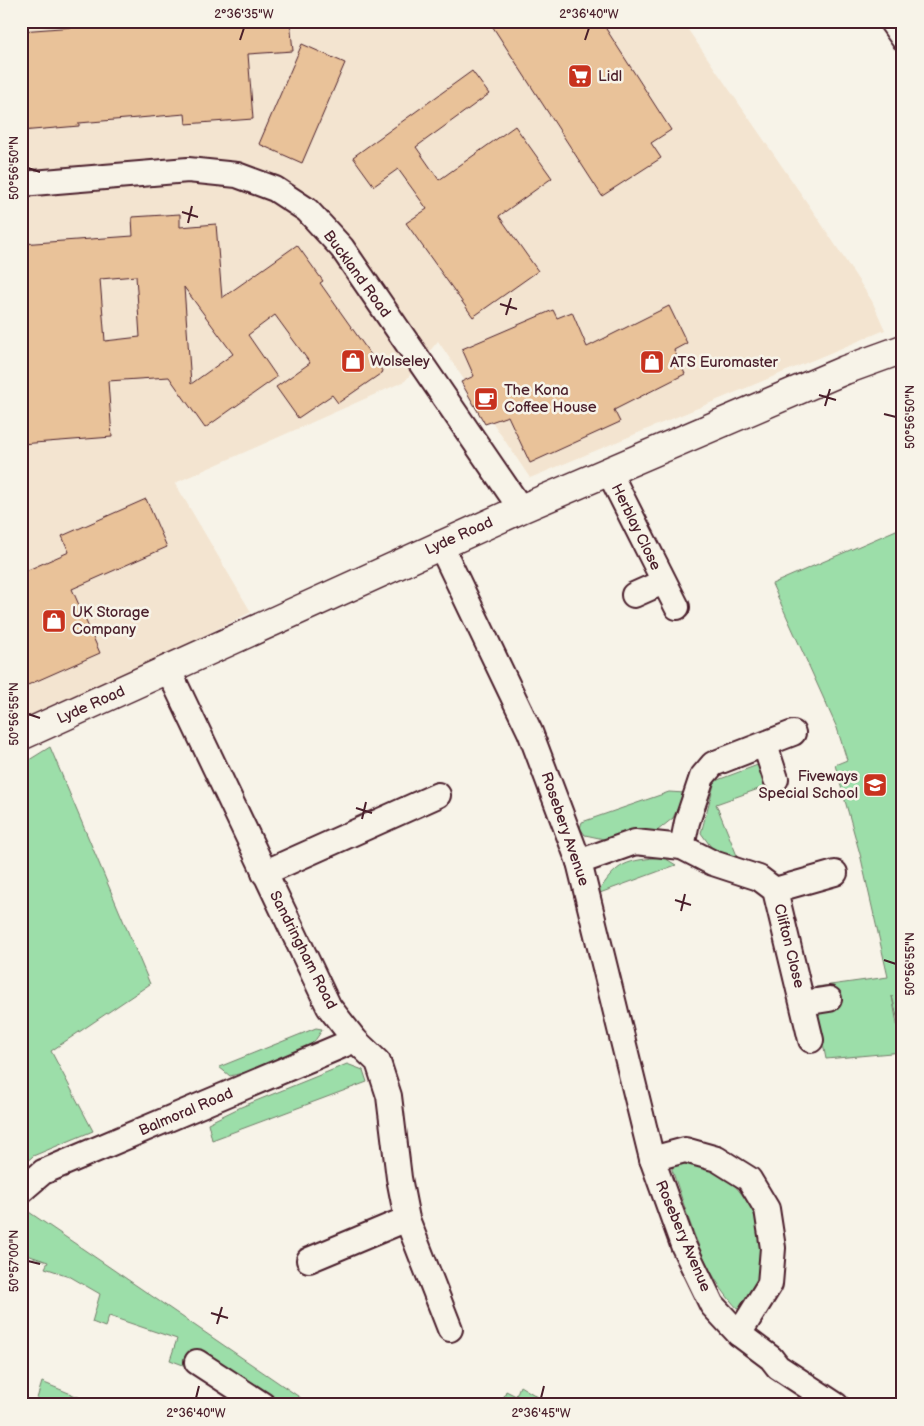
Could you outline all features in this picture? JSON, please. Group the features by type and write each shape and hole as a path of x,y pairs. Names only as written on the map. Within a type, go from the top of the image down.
{"street":[{"path":"891,21 903,38"},
{"name":"Buckland Road","path":"21,184 188,170 237,175 275,189 308,210 342,248 521,509"},
{"name":"Lyde Road","path":"21,736 168,671 440,544 845,370 903,350"},
{"name":"Herblay Close","path":"609,472 662,582 677,607"},
{"name":"Rosebery Avenue","path":"440,544 530,732 579,862 652,1159 683,1244 712,1305 739,1334 771,1358 778,1367 836,1405"},
{"name":"Herblay Close","path":"634,595 662,582"},
{"name":"Sandringham Road","path":"168,671 329,1007 356,1040 378,1062 389,1096 399,1178 407,1219 450,1329"},
{"path":"682,847 699,786 713,764 793,733"},
{"path":"765,745 776,779"},
{"name":"Sandringham Road","path":"264,873 438,794"},
{"name":"Clifton Close","path":"579,862 635,842 682,847 696,857 759,878 775,890 804,1003 810,1040"},
{"name":"Clifton Close","path":"775,890 835,873"},
{"name":"Clifton Close","path":"804,1003 829,999"},
{"name":"Balmoral Road","path":"21,1190 43,1172 356,1040"},
{"name":"Rosebery Avenue","path":"652,1159 686,1150 717,1159 749,1179 766,1209 773,1248 770,1284 739,1334"},
{"path":"308,1260 407,1219"},
{"path":"197,1362 263,1405"}],"shaded area":[{"path":"21,21 682,21 819,220 872,301 885,330 530,478 438,341 405,381 175,483 251,612 21,728"}],"green space":[{"name":"Fiveways Special School","path":"903,527 903,818 900,819 903,833 903,1041 892,996 902,1052 826,1059 818,1019 816,987 888,977 860,854 835,765 847,760 837,728 772,584"},
{"path":"50,747 150,984 51,1051 93,1131 33,1156 21,1167 21,765"},
{"path":"763,763 767,786 716,804 740,863 719,858 701,833 715,781"},
{"path":"669,792 685,793 673,818 657,831 604,839 585,835 580,828 582,822"},
{"path":"663,857 676,865 597,894 611,875 624,865 640,860"},
{"path":"316,1028 322,1029 307,1048 282,1061 230,1076 219,1067"},
{"path":"347,1064 363,1070 367,1082 212,1140 208,1123 241,1107"},
{"path":"673,1160 697,1164 720,1174 731,1182 750,1206 761,1236 764,1266 758,1283 741,1312 716,1281 707,1264 691,1227 672,1170"},
{"path":"26,1210 311,1405 282,1405 201,1351 191,1368 170,1360 177,1339 109,1316 105,1327 92,1322 100,1294 69,1276 45,1268 48,1262 21,1253 21,1218"},
{"path":"42,1382 98,1405 35,1405"},
{"path":"520,1386 551,1405 501,1405 506,1391 516,1396"},
{"path":"21,1401 35,1405 21,1405"}],"building":[{"path":"100,21 290,21 293,51 248,54 253,119 186,124 185,114 79,123 79,126 21,131 21,31 100,25"},
{"name":"Lidl","path":"489,21 601,21 671,130 651,143 661,158 602,196"},
{"path":"302,44 345,63 302,163 259,144"},
{"path":"472,71 489,94 416,147 439,180 515,126 552,178 499,216 538,271 473,317 406,223 427,209 398,169 374,186 353,157"},
{"path":"180,214 180,227 216,224 222,298 297,245 323,281 320,283 383,372 338,403 332,395 298,418 276,387 310,363 275,315 248,335 277,377 205,428 169,377 108,381 112,437 21,444 21,244 133,236 132,217","holes":["136,276 140,337 105,341 100,279","184,287 233,354 191,384"]},
{"path":"669,306 687,343 674,350 685,374 614,410 620,422 530,463 508,416 485,424 461,382 474,376 462,349 553,310 557,318 572,312 587,347"},
{"name":"UK Storage Company","path":"146,499 167,547 72,589 100,653 21,688 21,573 69,552 62,536"}],"place":[{"name":"Lidl","path":"580,76"},
{"name":"Wolseley","path":"353,361"},
{"name":"ATS Euromaster","path":"652,362"},
{"name":"The Kona Coffee House","path":"486,399"},
{"name":"UK Storage Company","path":"54,621"},
{"name":"Fiveways Special School","path":"875,785"}]}
